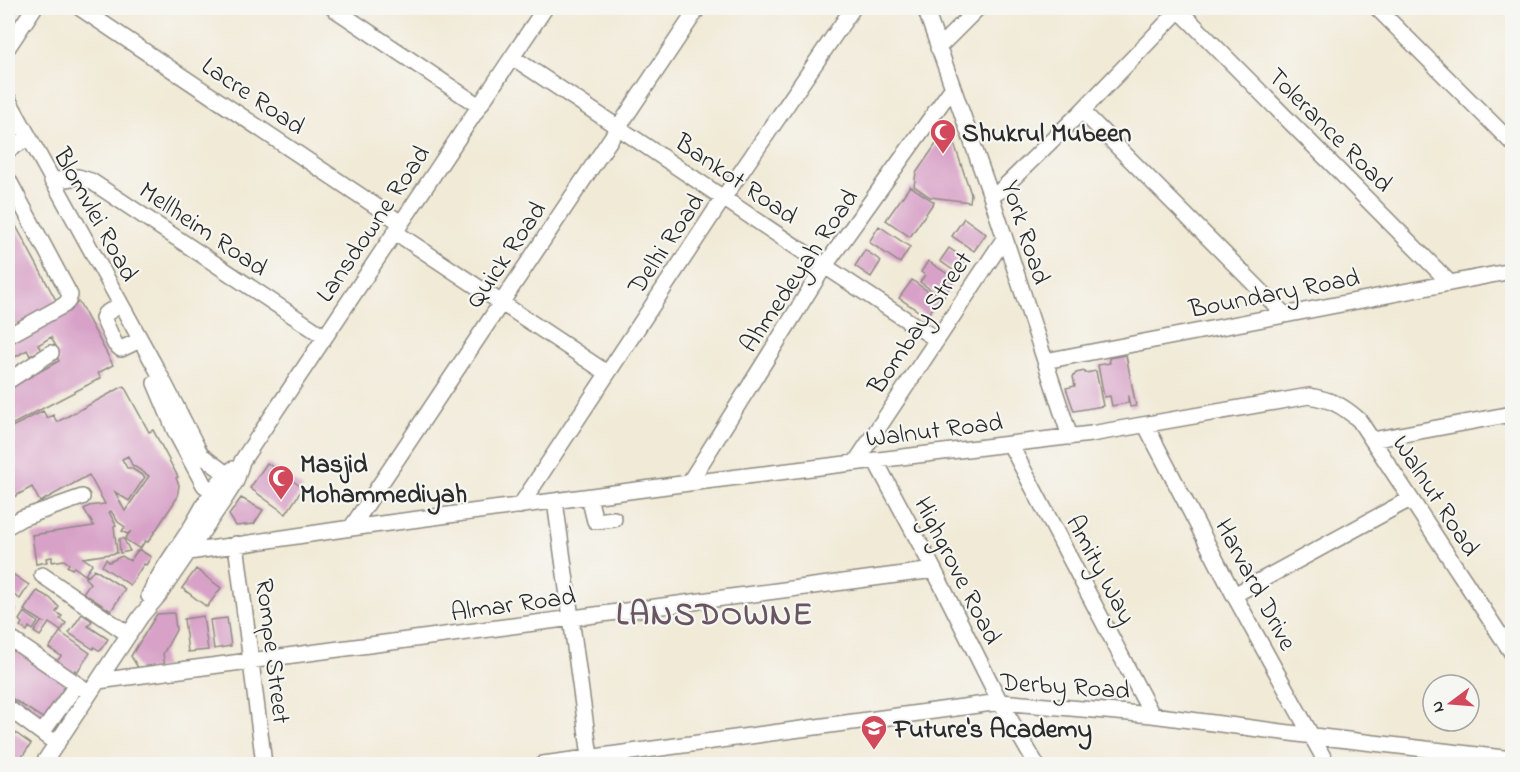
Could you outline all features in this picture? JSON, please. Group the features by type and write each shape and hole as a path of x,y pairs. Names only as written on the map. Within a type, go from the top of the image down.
{"street":[{"path":"8,46 34,8"},
{"name":"Lacre Road","path":"80,8 398,227 501,302 607,373"},
{"path":"333,8 479,106"},
{"name":"Lansdowne Road","path":"141,616 151,591 165,566 240,465 545,8"},
{"name":"Quick Road","path":"351,528 698,8"},
{"name":"Delhi Road","path":"520,506 724,197 853,8"},
{"name":"York Road","path":"925,8 991,196 1070,437"},
{"path":"938,48 978,8"},
{"path":"1377,8 1512,143"},
{"path":"991,196 1000,191 1082,111 1180,9"},
{"name":"Tolerance Road","path":"1180,9 1449,282"},
{"name":"Bankot Road","path":"512,57 724,197 824,267 936,339"},
{"name":"Ahmedeyah Road","path":"689,483 824,267 953,87"},
{"name":"Blomvlei Road","path":"8,99 201,455 231,477"},
{"path":"1082,111 1284,314"},
{"path":"8,132 25,131"},
{"path":"8,150 25,131"},
{"name":"Mellheim Road","path":"52,181 78,177 91,181 324,338"},
{"path":"8,179 70,295 64,305 8,336"},
{"name":"Bombay Street","path":"855,463 1004,239"},
{"name":"Boundary Road","path":"1045,361 1512,271"},
{"path":"120,305 105,314 103,318 115,344 121,349 143,346"},
{"name":"Blomvlei Road","path":"143,346 150,372 176,433 204,485 218,496"},
{"path":"8,381 51,353"},
{"name":"Walnut Road","path":"189,552 232,544 689,483 1070,437 1146,426 1310,396 1327,399 1342,406 1359,420 1512,653"},
{"path":"1372,440 1512,414"},
{"name":"Harvard Drive","path":"1146,426 1234,595 1327,765"},
{"name":"Amity Way","path":"1010,444 1152,715"},
{"name":"Highgrove Road","path":"875,460 934,570 1000,702 1036,765"},
{"name":"Lansdowne Road","path":"43,765 89,686 159,595 206,526 218,496"},
{"path":"8,525 82,497"},
{"path":"589,497 595,521 614,519"},
{"path":"1234,595 1410,499"},
{"path":"555,501 590,762"},
{"path":"206,526 215,538 232,544"},
{"name":"Rompe Street","path":"232,544 264,765"},
{"name":"Almar Road","path":"89,686 250,662 934,570"},
{"path":"42,575 129,634"},
{"path":"8,637 89,686 42,733"},
{"name":"Derby Road","path":"543,765 590,762 1000,702 1152,715 1512,759"},
{"path":"8,708 57,744"}],"building":[{"name":"Shukrul Mubeen","path":"945,131 952,137 971,194 970,202 930,197 914,186 916,173"},
{"path":"910,186 934,202 910,237 886,220"},
{"path":"8,211 58,304 8,331"},
{"path":"964,218 986,234 974,251 952,236"},
{"path":"879,226 910,247 900,263 869,242"},
{"path":"949,248 969,262 960,275 940,261"},
{"path":"865,250 881,261 871,277 855,266"},
{"path":"928,261 955,279 943,298 920,282 925,275 921,272"},
{"path":"912,280 939,299 927,317 899,298"},
{"path":"79,302 113,365 98,373 101,378 11,425 12,427 43,411 47,418 53,415 57,422 124,386 149,432 153,430 178,477 176,478 179,485 177,498 148,542 145,541 140,549 125,539 131,531 127,534 122,531 125,527 118,522 111,511 109,512 116,525 114,526 117,553 83,558 92,564 85,575 74,567 72,569 67,566 69,564 64,560 52,562 52,557 46,558 47,562 36,564 32,535 94,526 84,509 105,504 89,475 40,502 32,487 10,499 8,495 8,389 59,361 55,354 59,352 51,337 38,345 41,350 30,356 27,350 8,361 8,340","holes":["128,456 132,465 149,476 125,511 115,492 129,501 145,477 127,468 122,459"]},
{"path":"1126,355 1136,406 1130,407 1128,395 1128,403 1112,406 1110,396 1104,397 1098,365 1110,363 1109,358"},
{"path":"1085,371 1085,373 1096,371 1103,406 1074,411 1066,388 1075,386 1073,377 1076,373"},
{"name":"Masjid Mohammediyah","path":"267,463 303,488 286,514 250,488"},
{"path":"241,498 263,510 254,524 236,526 229,515"},
{"path":"123,538 130,551 120,553 119,539"},
{"path":"140,550 151,557 130,585 102,566 106,559 109,562 122,556 130,561"},
{"path":"94,569 125,589 111,611 83,593 90,583 85,578"},
{"path":"196,569 221,588 207,607 182,588"},
{"path":"11,573 29,585 20,599 8,591 8,578"},
{"path":"37,591 50,598 59,607 56,612 66,623 61,631 49,623 40,636 34,632 43,622 24,610"},
{"path":"8,604 16,610 8,622"},
{"path":"24,612 38,622 33,630 29,627 27,631 20,626 22,623 19,620"},
{"path":"174,613 176,630 163,654 165,667 140,671 131,656 157,614"},
{"path":"82,614 92,621 88,626 108,639 100,651 69,633"},
{"path":"203,616 208,650 188,652 184,619"},
{"path":"227,618 231,646 214,649 210,620"},
{"path":"60,632 90,653 77,672 75,670 72,675 55,664 61,656 49,648"},
{"path":"8,644 67,683 44,719 8,696"},
{"path":"10,729 31,744 17,764 8,764 8,732"}],"place":[{"name":"Shukrul Mubeen","path":"943,155"},
{"name":"Masjid Mohammediyah","path":"281,501"},
{"name":"Future's Academy","path":"874,751"}],"district":[{"name":"LANSDOWNE","path":"715,613"}]}
